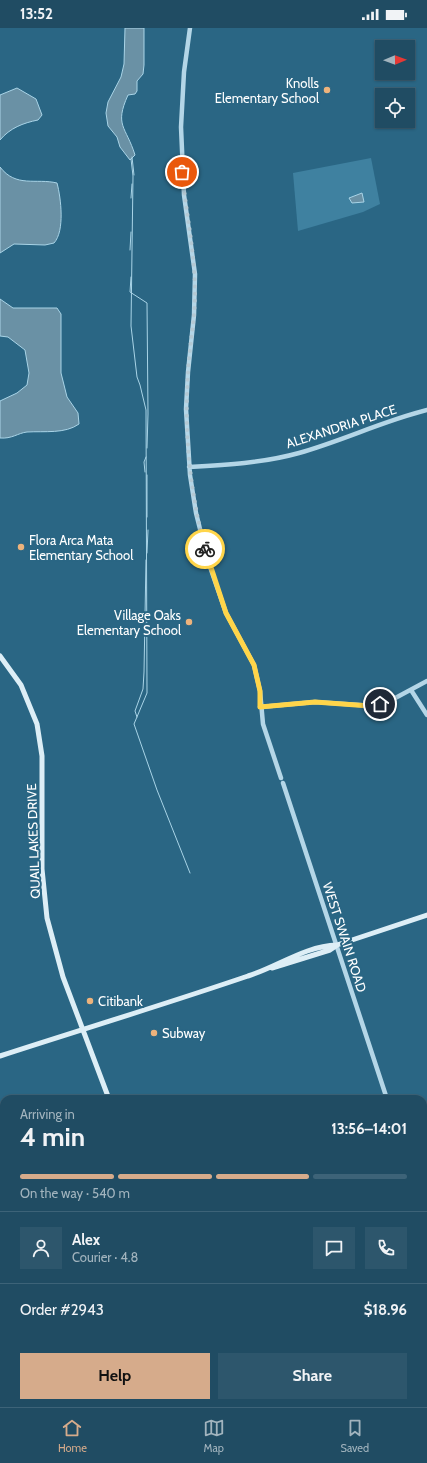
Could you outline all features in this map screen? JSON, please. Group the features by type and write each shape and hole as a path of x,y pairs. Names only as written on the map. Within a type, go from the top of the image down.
{"main road":[{"name":"QUAIL LAKES DRIVE","path":"0,656 22,685 32,708 38,728 42,756 42,869 46,906 59,966 107,1095"},
{"path":"0,1056 269,969 280,962 427,915"}],"street":[{"name":"WEST SWAIN ROAD","path":"190,28 184,72 180,127 183,187 195,274 194,315 187,391 189,467 196,513 208,561 226,613 254,665 260,691 260,707 263,724 386,1095"},
{"name":"ALEXANDRIA PLACE","path":"189,467 251,463 291,455 318,447 386,422 427,410"},
{"path":"260,707 315,702 374,706 386,703 427,681"},
{"path":"411,690 427,715"}],"shaded area":[{"path":"125,28 144,28 143,74 137,81 137,91 135,94 128,95 122,113 123,126 135,155 130,160 120,147 117,137 108,126 106,113 108,102 121,77 124,64"},
{"path":"17,88 36,99 42,115 38,120 22,124 12,129 0,140 0,95"},
{"path":"371,158 380,204 363,212 298,231 293,173"},
{"path":"0,167 6,174 20,180 57,183 61,205 61,223 60,231 54,243 45,245 14,244 0,253"},
{"path":"362,193 364,202 352,203 349,198"},
{"path":"0,299 13,308 57,308 61,314 61,373 67,397 78,413 79,424 61,431 27,432 8,438 0,438 0,401 17,393 27,385 29,373 25,350 8,337 0,336"}],"waterway":[{"path":"132,157 134,175"},
{"path":"131,159 133,176 131,326 137,377 146,410 147,693 134,724 157,790 190,873"},
{"path":"131,198 132,184"},
{"path":"130,250 131,232"},
{"path":"131,277 130,292 147,303 147,448"},
{"path":"145,472 144,462 146,457"},
{"path":"147,475 147,517"},
{"path":"147,553 148,530"},
{"path":"137,717 135,711 143,689 144,672 146,560"}],"way so far":[{"path":"182,172 195,274 194,315 187,382 187,445 193,497 205,549"}],"place":[{"name":"Knolls Elementary School","path":"327,90"},
{"name":"Flora Arca Mata Elementary School","path":"21,547"},
{"name":"Village Oaks Elementary School","path":"189,622"},
{"name":"Citibank","path":"90,1001"},
{"name":"Subway","path":"154,1033"}],"route":[{"path":"205,549 213,578 226,613 232,627 254,665 260,691 260,707 302,702 338,702 370,706 380,704"}]}
